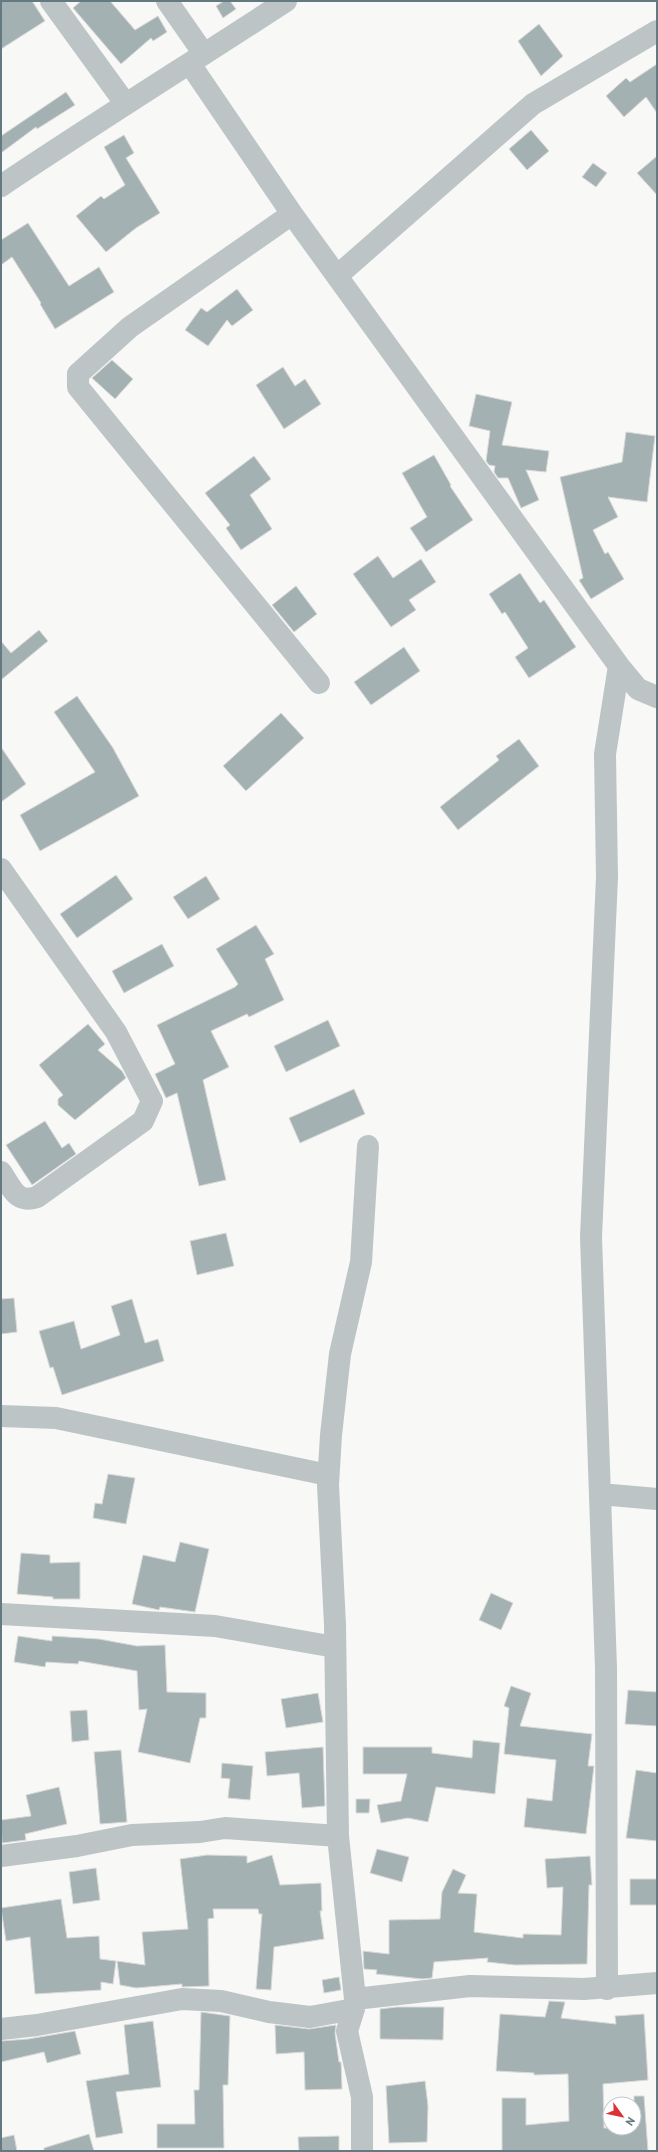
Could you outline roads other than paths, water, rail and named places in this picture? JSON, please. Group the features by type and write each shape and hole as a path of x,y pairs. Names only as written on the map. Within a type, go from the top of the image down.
{"street":[{"path":"51,1 125,103"},
{"path":"167,1 197,59 292,214 619,666 638,689 657,697"},
{"path":"1,186 125,103 197,59 286,1"},
{"path":"337,276 533,104 657,31"},
{"path":"292,214 130,327 78,374 77,380 78,387 319,683"},
{"path":"607,1989 606,1668 591,1237 607,877 605,754 619,666"},
{"path":"1,869 116,1032 152,1101 143,1121 37,1197 27,1200 19,1198 1,1172"},
{"path":"362,2151 362,2097 347,2031 354,2004 338,1836 335,1647 328,1475 340,1354 361,1262 368,1146"},
{"path":"1,1416 56,1418 328,1475"},
{"path":"600,1494 657,1498"},
{"path":"1,1614 215,1626 335,1647"},
{"path":"1,1856 77,1846 132,1835 200,1832 225,1828 338,1836"},
{"path":"1,2029 36,2025 182,1999 221,2001 269,2012 310,2017 354,2004 470,1986 607,1989 657,1983"}]}
